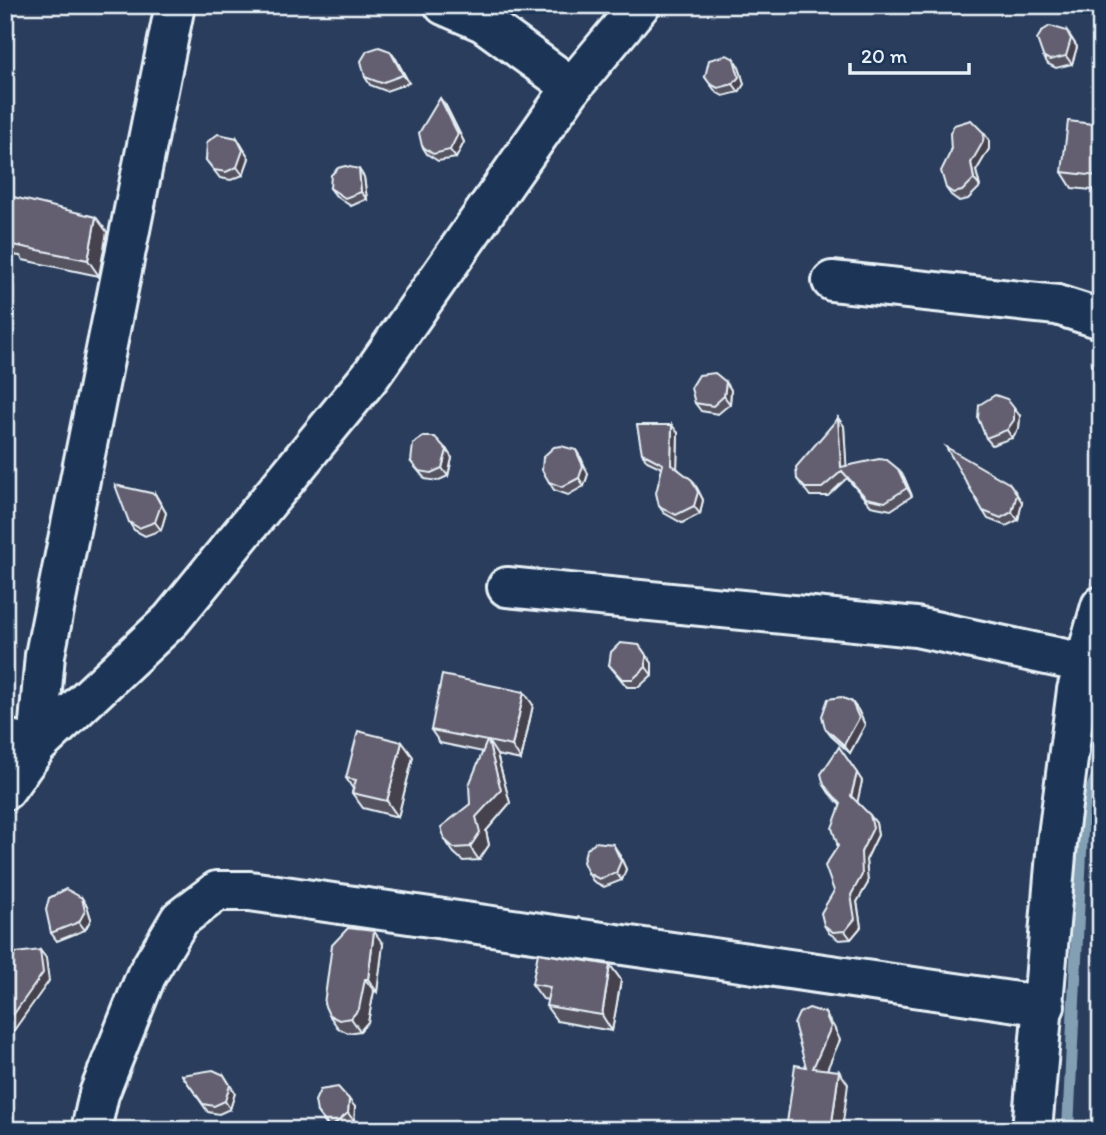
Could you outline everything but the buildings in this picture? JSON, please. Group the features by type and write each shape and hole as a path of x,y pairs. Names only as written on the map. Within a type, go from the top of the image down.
{"street":[{"path":"5,790 45,655 175,5"},
{"path":"444,5 483,22 572,87"},
{"path":"21,743 171,620 372,374 572,87 640,5"},
{"path":"832,281 1057,305 1101,318"},
{"path":"507,587 916,627 1084,663"},
{"path":"1032,1130 1045,1006 1057,843 1077,690 1101,606"},
{"path":"91,1130 99,1094 146,976 180,919 217,891 250,891 1045,1006"}],"waterway":[{"path":"1068,1130 1083,810 1101,767"}]}
